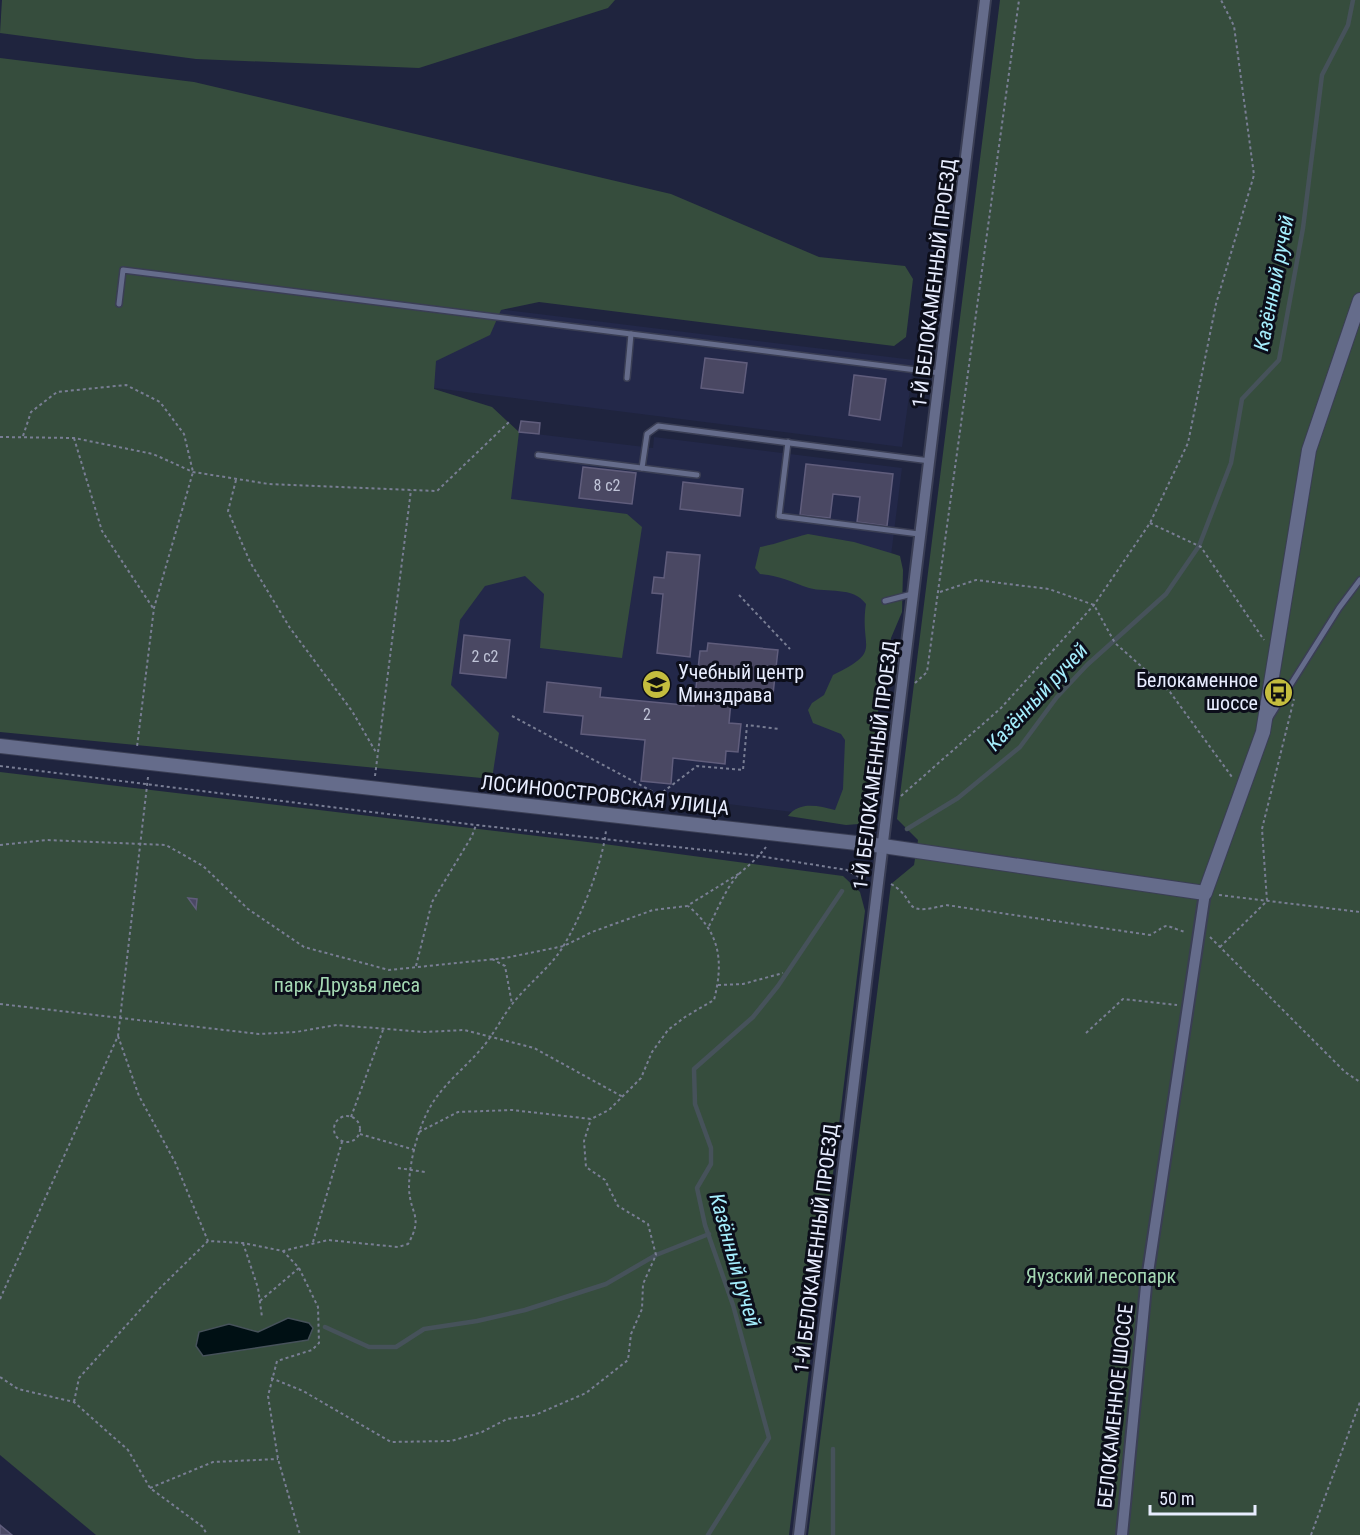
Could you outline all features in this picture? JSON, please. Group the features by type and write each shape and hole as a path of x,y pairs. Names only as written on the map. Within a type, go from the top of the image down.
{"street":[{"name":"1-Й БЕЛОКАМЕННЫЙ ПРОЕЗД","path":"799,1535 985,0"},
{"name":"БЕЛОКАМЕННОЕ ШОССЕ","path":"1122,1535 1146,1286 1186,1007 1205,893 1263,732 1309,450 1360,300"},
{"name":"ЛОСИНООСТРОВСКАЯ УЛИЦА","path":"0,746 883,846 1205,893"}],"lane":[{"path":"119,304 123,270 940,373"},
{"path":"627,378 631,334"},
{"path":"642,468 647,434 658,426 930,461"},
{"path":"788,442 779,516 921,535"},
{"path":"538,455 697,476"},
{"path":"1263,732 1339,608 1360,580"},
{"path":"885,601 914,593"}],"path":[{"path":"902,695 927,672 1019,0"},
{"path":"889,806 1001,708 1094,606 1150,523 1188,443 1216,304 1254,175 1234,26 1221,0"},
{"path":"23,436 31,412 57,392 126,385 160,402 184,434 192,472 154,608 137,745"},
{"path":"0,436 74,438 153,454 192,472 269,484 437,491 509,422"},
{"path":"74,438 102,531 154,608"},
{"path":"237,479 228,511 250,562 290,628 352,711 377,754"},
{"path":"374,789 411,490"},
{"path":"1150,523 1201,547 1265,640"},
{"path":"939,592 976,580 1049,589 1094,606 1115,643 1170,692 1242,792"},
{"path":"739,595 790,650"},
{"path":"1220,947 1267,901 1262,829 1294,698"},
{"path":"512,716 660,795 697,766 742,770 747,725 779,729"},
{"path":"0,766 476,825 759,856 847,870 866,881"},
{"path":"0,1299 118,1036 147,789"},
{"path":"74,1402 79,1378 158,1290 208,1241 243,1243 283,1251 313,1242 345,1240 398,1247 408,1244 415,1231 416,1215 409,1190 411,1170 419,1132 428,1111 441,1089 492,1036 512,1005 564,946 586,895 605,839 606,815"},
{"path":"416,966 432,902 472,836 476,825"},
{"path":"0,845 47,840 166,845 203,866 248,909 304,948 389,970 564,946 592,932 653,910 687,906 754,864 759,856"},
{"path":"710,927 728,889 740,873"},
{"path":"891,884 900,889 908,904 918,910 946,905 1150,935 1160,926 1168,925 1185,932"},
{"path":"1205,893 1360,912"},
{"path":"419,1132 458,1112 512,1110 591,1119 609,1110 641,1078 652,1052 668,1030 714,1000 718,985 717,949 710,927 687,906"},
{"path":"1210,937 1345,1072 1360,1082"},
{"path":"489,958 505,966 512,1005"},
{"path":"718,985 743,984 783,973"},
{"path":"1086,1033 1123,999 1186,1007"},
{"path":"0,1004 70,1010 120,1020 259,1034 296,1032 337,1025 383,1030 464,1030 534,1048 623,1096"},
{"path":"351,1117 383,1030"},
{"path":"118,1036 139,1096 175,1162 208,1241"},
{"path":"351,1117 358,1124 359,1134"},
{"path":"342,1142 335,1135 334,1125 341,1118 351,1117"},
{"path":"271,1378 303,1391 391,1442 451,1441 482,1431 507,1419 535,1415 586,1393 628,1360 631,1334 642,1309 643,1284 656,1255 648,1224 618,1206 605,1180 586,1167 584,1141 591,1119"},
{"path":"342,1142 352,1141 359,1134"},
{"path":"359,1134 415,1150"},
{"path":"313,1242 342,1142"},
{"path":"398,1168 425,1172"},
{"path":"243,1243 258,1288 262,1317"},
{"path":"283,1251 299,1268 318,1307 319,1343 312,1350 277,1360 268,1396 278,1460 300,1535"},
{"path":"260,1301 299,1268"},
{"path":"0,1377 18,1389 74,1402 128,1450 150,1488 203,1527 207,1535"},
{"path":"1311,1535 1360,1402"},
{"path":"150,1488 213,1462 278,1460"}],"shaded area":[{"path":"65,256 914,360 902,447 47,339"},
{"name":"Учебный центр Минздрава","path":"519,432 653,448 654,437 902,468 858,820 429,767 464,488"},
{"path":"288,1318 309,1323 313,1328 308,1340 203,1356 196,1346 199,1332 229,1324 258,1332"}],"green space":[{"path":"2,0 615,0 608,8 419,68 196,59 0,33"},
{"name":"Яузский лесопарк","path":"1000,0 1360,0 1360,1535 808,1535 891,884 914,865 918,840 897,819"},
{"path":"0,58 194,82 671,194 819,257 905,266 913,279 906,337 894,346 539,302 501,310 490,335 436,361 434,389 492,407 519,432 511,499 627,514 642,527 622,658 540,648 544,594 525,576 485,586 460,620 451,685 499,733 492,779 0,732"},
{"path":"808,534 854,542 900,556 903,570 902,612 891,638 885,690 878,711 878,762 870,812 859,824 846,825 788,816 804,806 835,810 843,789 845,740 841,734 813,723 808,710 812,703 824,695 833,675 859,660 866,647 866,604 861,598 847,592 809,588 779,577 760,574 755,568 760,547"},
{"name":"парк Друзья леса","path":"0,772 604,844 843,876 860,892 865,911 789,1535 96,1535 0,1455"}],"building":[{"path":"705,358 747,363 743,393 701,388"},
{"path":"854,375 886,379 880,420 849,415"},
{"path":"521,421 540,423 539,434 519,432"},
{"path":"806,464 893,474 887,526 857,522 860,497 833,494 830,518 800,515"},
{"path":"583,467 636,473 632,504 579,498"},
{"path":"683,482 743,489 740,516 680,509"},
{"path":"667,552 700,555 690,657 657,653 663,594 652,593 654,577 664,578"},
{"path":"464,635 510,640 506,678 460,673"},
{"path":"708,643 778,650 773,694 732,690 729,723 741,724 738,752 726,751 725,764 673,758 671,784 641,781 645,740 581,734 583,716 544,712 547,682 601,688 600,697 694,706 700,651 707,651"},
{"path":"188,898 197,899 196,909"},
{"path":"0,1525 12,1535 0,1535"}],"waterway":[{"name":"Казённый ручей","path":"907,829 958,798 1020,747 1057,697 1087,665 1166,594 1199,546 1231,463 1242,399 1279,360 1303,228 1322,75 1348,25 1353,0"},
{"name":"Казённый ручей","path":"708,1535 769,1438 733,1305 705,1225 697,1188 711,1164 711,1148 695,1104 694,1069 753,1017 778,986 842,891"},
{"path":"325,1327 369,1347 396,1347 424,1329 477,1321 525,1310 606,1284 656,1255 709,1234"},
{"path":"833,1449 833,1535"}],"place":[{"name":"Учебный центр Минздрава","path":"657,684"},
{"name":"Белокаменное шоссе","path":"1279,692"}]}
